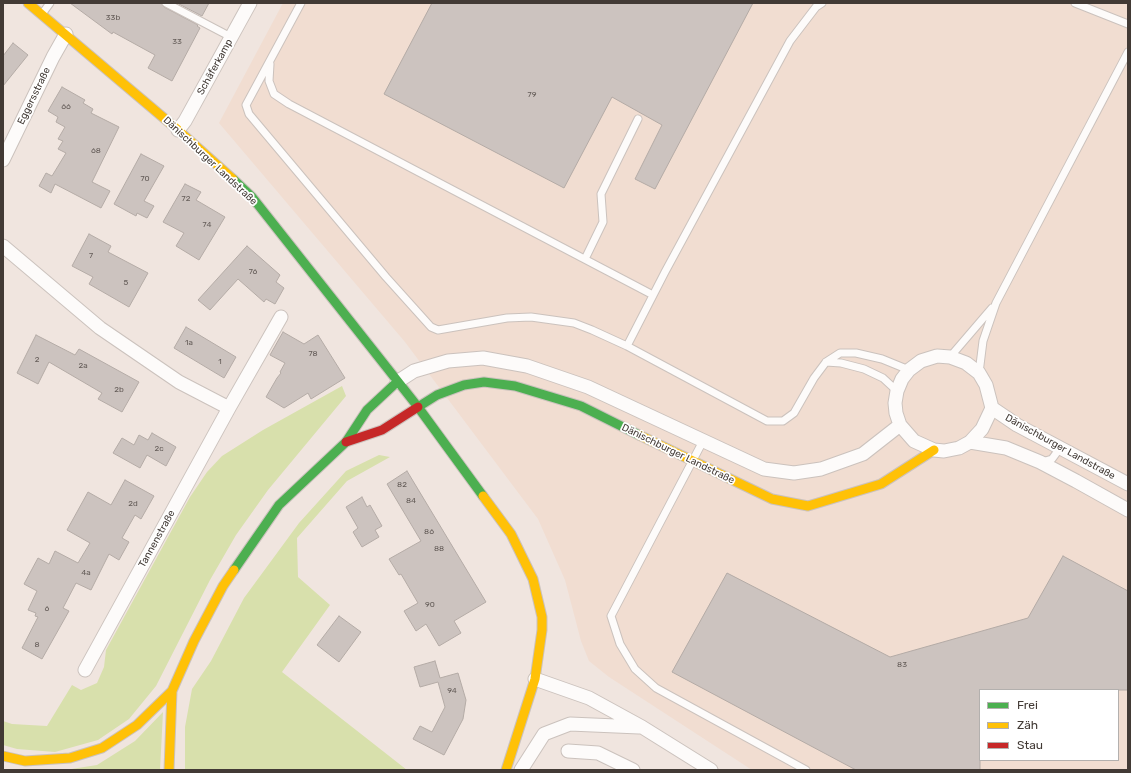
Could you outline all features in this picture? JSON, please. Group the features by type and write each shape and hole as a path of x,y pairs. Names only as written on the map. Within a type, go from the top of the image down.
{"main road":[{"name":"Dänischburger Landstraße","path":"28,3 178,130 252,197 418,407 511,534 533,579 542,617 542,630 536,679 506,770"},
{"path":"169,770 172,691 194,641 224,586 279,505 346,442 367,410 397,382"},
{"name":"Dänischburger Landstraße","path":"418,407 437,395 464,385 484,382 515,386 581,406 772,498 808,506 881,484 934,450"},
{"path":"346,442 382,430 418,407"},
{"path":"3,756 25,761 70,758 102,748 137,725 172,691"}],"street":[{"name":"Schäferkamp","path":"178,130 185,121 250,3"},
{"name":"Eggersstraße","path":"3,160 66,34"},
{"path":"3,246 100,328 179,382 229,408"},
{"name":"Tannenstraße","path":"85,670 229,408 281,317"},
{"path":"937,356 950,357 966,363 979,373 986,386 992,408 982,429 970,442 959,448 944,451 934,450 914,441 900,425 896,413 896,391 902,379 909,370 921,361 937,356"},
{"path":"397,382 414,370 448,361 482,358 527,366 588,387 703,442 764,469 794,473 821,469 863,454 900,425"},
{"name":"Dänischburger Landstraße","path":"992,408 1017,425 1128,484"},
{"path":"970,442 1006,448 1040,462 1128,510"},
{"path":"536,679 589,698 642,727 711,770"},
{"path":"521,770 544,734 570,724 642,727"},
{"path":"568,751 598,753 633,770"}],"lane":[{"path":"42,14 50,3"},
{"path":"166,3 231,37"},
{"path":"301,3 246,105 249,114 386,277 431,327 438,330 507,318 531,317 574,324 592,330 627,346 767,421 783,422 794,413 810,385 826,362 840,353 856,353 882,359 909,370"},
{"path":"627,346 790,41 816,7 822,3"},
{"path":"1075,3 1128,24"},
{"path":"979,373 982,341 996,303 1128,52"},
{"path":"271,59 269,81 274,94 288,104 653,295"},
{"path":"586,259 603,222 601,194 638,119"},
{"path":"950,357 996,303"},
{"path":"826,362 841,363 864,369 883,378 896,391"},
{"path":"703,442 611,616 620,644 635,669 656,688 806,770"},
{"path":"1040,462 1052,459 1060,448"}],"shaded area":[{"path":"283,3 1128,3 1128,770 752,770 609,677 589,661 581,641 565,580 538,519 405,342 219,123"}],"green space":[{"path":"342,386 346,396 268,490 236,535 210,580 156,686 129,719 98,740 55,752 17,749 3,745 3,721 12,724 47,726 72,685 81,690 97,683 104,667 106,650 190,497 207,472 222,456 263,430"},
{"path":"379,455 390,457 347,481 297,538 298,577 330,605 282,672 407,770 185,770 185,727 192,689 211,661 244,598 299,523 346,471"},
{"path":"163,712 160,770 65,770 97,765 135,741"}],"building":[{"path":"70,3 161,3 164,7 198,25 197,26 200,28 172,81 148,68 155,55 113,32 112,34"},
{"path":"177,3 209,3 202,16"},
{"path":"432,3 753,3 655,189 635,179 662,125 612,97 564,188 384,94"},
{"path":"13,43 28,55 3,86 3,56"},
{"path":"62,87 85,100 83,103 93,109 91,113 119,127 92,182 110,191 101,208 55,184 51,193 39,186 46,173 52,176 66,153 58,149 63,141 58,139 65,127 56,122 58,117 48,111"},
{"path":"141,154 164,166 144,201 154,206 147,218 137,213 136,216 114,204"},
{"path":"185,184 201,192 196,200 225,217 199,260 176,246 184,233 163,222"},
{"path":"89,234 111,246 108,252 148,273 129,307 89,284 93,277 72,266"},
{"path":"247,246 280,275 276,282 284,288 275,304 266,299 264,302 238,279 210,310 198,300"},
{"path":"186,327 236,357 224,378 174,348"},
{"path":"283,332 304,344 318,335 345,378 311,399 308,393 284,408 266,397 281,373 280,372 285,363 270,355"},
{"path":"36,335 75,355 79,349 139,382 122,412 98,399 102,393 49,362 38,384 17,373"},
{"path":"152,433 176,447 166,466 147,455 140,468 113,453 122,438 134,445 139,435 148,440"},
{"path":"407,471 486,602 454,621 461,633 439,646 426,624 416,631 404,611 418,603 401,574 399,575 389,559 421,541 387,484"},
{"path":"125,480 154,496 141,519 135,515 122,538 129,542 119,560 109,554 91,590 76,583 63,608 69,611 42,659 22,648 38,617 35,616 36,613 28,610 37,591 24,584 38,558 49,564 55,551 78,563 90,543 67,530 88,492 111,505"},
{"path":"362,497 367,507 370,505 382,526 375,530 379,537 362,547 353,532 358,528 346,507"},
{"path":"1063,556 1128,591 1128,690 979,689 980,770 856,770 672,672 727,573 890,657 1028,618"},
{"path":"339,616 361,632 339,662 317,645"},
{"path":"435,661 440,678 458,673 466,700 463,719 444,755 413,739 420,726 432,732 445,707 438,682 420,687 414,667"}],"traffic: fast":[{"path":"233,179 252,197 418,407 483,496"},
{"path":"234,570 279,505 346,442 367,410 397,382"},
{"path":"418,407 437,395 464,385 484,382 515,386 581,406 639,435"}],"traffic: slow":[{"path":"28,3 178,130 233,179"},
{"path":"639,435 772,499 808,506 881,484 934,450"},
{"path":"483,496 511,534 533,579 542,617 542,630 535,679 506,770"},
{"path":"169,770 172,691 194,641 223,586 234,570"},
{"path":"3,756 25,761 70,758 102,748 137,725 172,691"}],"traffic: jam":[{"path":"346,442 382,430 418,407"}]}
